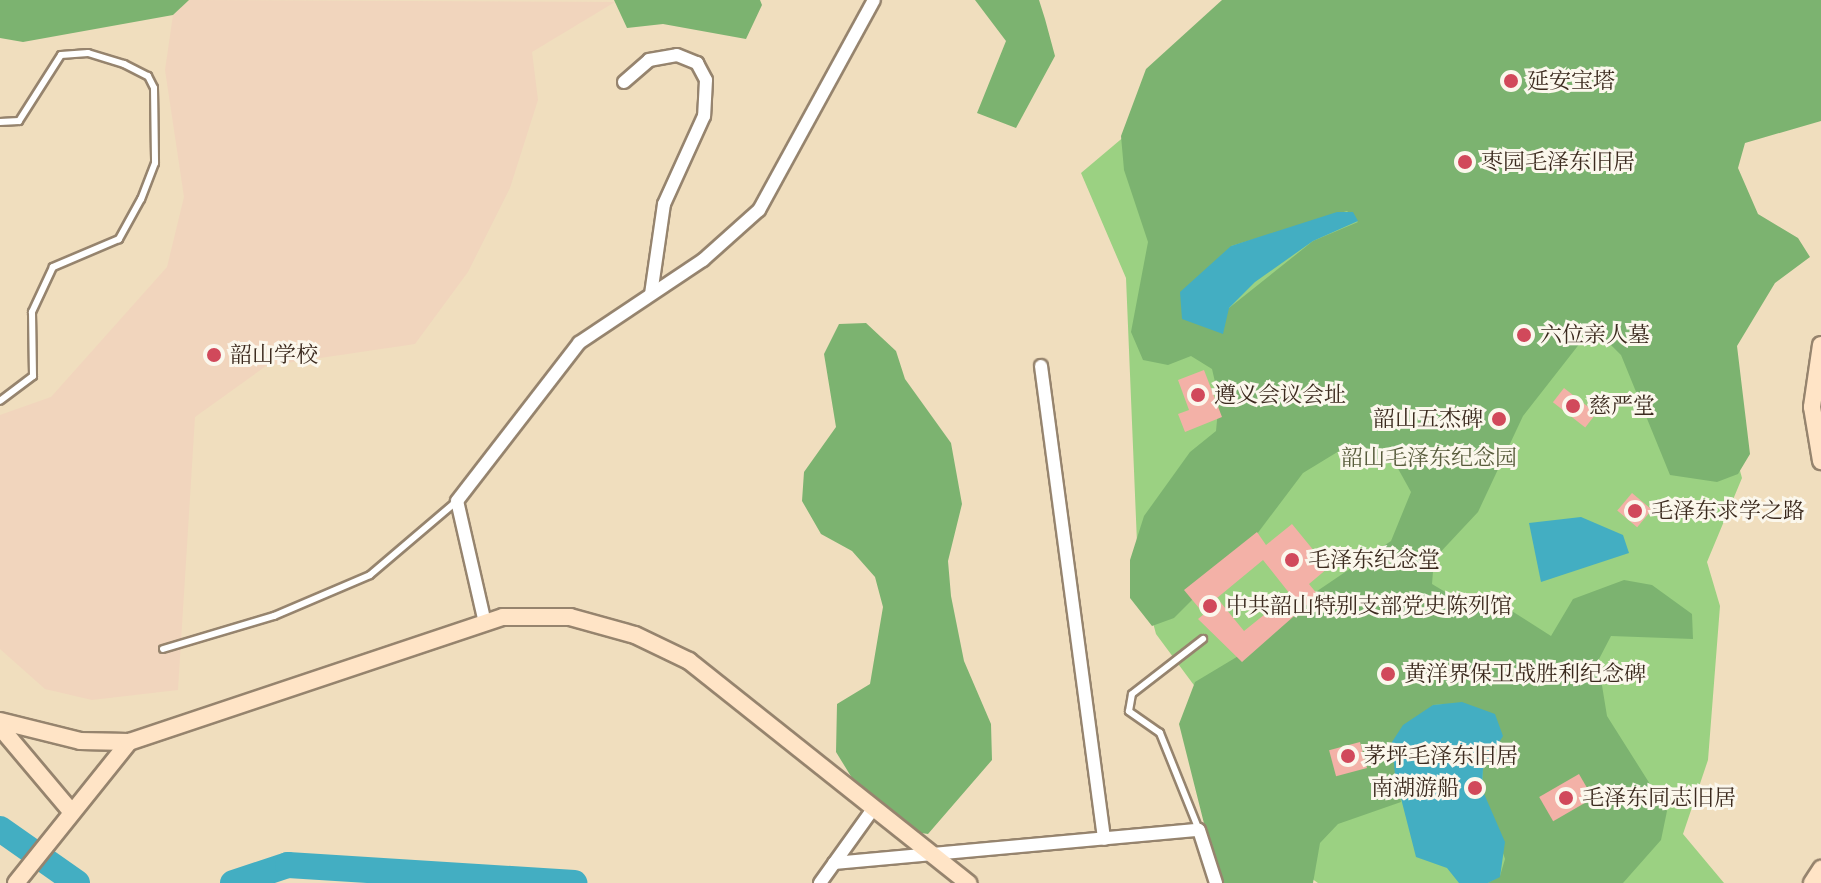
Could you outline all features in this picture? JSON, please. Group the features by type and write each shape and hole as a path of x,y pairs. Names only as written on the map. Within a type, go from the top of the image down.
{"main road":[{"path":"1821,345 1812,407 1821,461"},
{"path":"0,724 80,741 129,742 485,623 570,617 655,643 689,661 968,883"},
{"path":"0,724 70,810"},
{"path":"20,877 70,810 129,742"},
{"path":"1812,883 1821,869"}],"street":[{"path":"485,623 457,501 579,343 651,294 759,210 874,0"},
{"path":"624,82 649,60 677,55 697,63 706,80 704,116 664,204 651,294"},
{"path":"1041,366 1104,839"},
{"path":"820,883 873,809"},
{"path":"834,863 1199,830 1216,883"}],"lane":[{"path":"0,122 19,121 61,55 88,53 124,64 148,76 154,88 155,163 141,199 119,239 53,267 32,312 33,376 0,401"},
{"path":"163,649 274,616 370,575 457,501"},
{"path":"1199,830 1160,733 1129,711 1132,694 1203,639"}],"shaded area":[{"name":"韶山学校","path":"189,0 615,2 532,52 538,100 510,188 468,272 415,344 266,366 195,417 178,690 92,700 45,689 0,649 0,415 51,397 167,267 184,197 165,70 173,15"}],"green space":[{"path":"0,0 189,0 173,15 23,42 0,38"},
{"path":"614,0 760,0 762,5 746,39 663,24 627,28"},
{"path":"975,0 1039,0 1055,56 1016,128 977,113 1006,41"},
{"name":"韶山毛泽东纪念园","path":"1222,0 1821,0 1821,121 1745,143 1738,168 1758,214 1798,238 1810,257 1775,283 1737,346 1750,454 1738,474 1717,482 1670,475 1621,355 1606,340 1584,338 1523,416 1478,512 1434,559 1432,584 1457,599 1507,608 1551,636 1573,599 1624,580 1652,585 1692,614 1693,639 1611,636 1598,661 1607,716 1667,811 1661,840 1623,883 1488,883 1500,876 1505,859 1482,789 1483,769 1497,753 1445,704 1433,705 1395,775 1401,802 1338,824 1320,843 1313,883 1219,883 1179,724 1195,682 1260,643 1298,604 1391,541 1411,492 1396,465 1344,448 1303,473 1254,538 1174,618 1152,626 1130,598 1130,560 1144,516 1190,452 1216,431 1219,399 1212,369 1191,356 1168,365 1143,360 1131,332 1148,242 1124,170 1121,136 1146,69","holes":["1347,211 1358,222 1313,241 1229,308 1231,246"]},
{"name":"韶山毛泽东纪念园","path":"1145,119 1665,195 1742,478 1707,562 1720,606 1708,760 1683,834 1724,883 1318,883 1308,876 1199,692 1156,634 1138,567 1126,278 1081,173"},
{"path":"866,323 896,351 905,379 951,443 962,504 948,561 951,596 964,661 991,724 992,760 928,834 914,832 852,778 836,752 837,704 870,684 883,607 875,577 852,551 821,534 802,501 804,472 836,427 824,354 839,324"}],"water":[{"path":"1337,212 1353,212 1358,221 1313,241 1255,282 1229,308 1223,334 1182,319 1180,292 1231,246"},
{"path":"1581,517 1623,535 1629,553 1541,582 1529,523"},
{"path":"1462,702 1495,714 1503,736 1483,769 1482,789 1505,842 1500,877 1488,883 1459,883 1447,868 1416,857 1395,775 1392,742 1403,725 1433,705"}],"building":[{"name":"遵义会议会址","path":"1204,370 1222,417 1185,432 1178,414 1189,410 1178,380"},
{"name":"慈严堂","path":"1564,388 1596,413 1585,427 1553,402"},
{"name":"毛泽东求学之路","path":"1632,493 1652,510 1637,527 1617,511"},
{"path":"1292,524 1328,568 1309,584 1318,595 1242,662 1198,619 1204,614 1184,590 1257,532 1266,545","holes":["1263,560 1290,594 1244,631 1217,598"]},
{"name":"茅坪毛泽东旧居","path":"1360,742 1367,768 1336,776 1329,750"},
{"name":"毛泽东同志旧居","path":"1579,774 1593,798 1553,821 1539,797"}],"waterway":[{"path":"0,829 77,883"},
{"path":"233,883 288,865 574,883"}],"place":[{"name":"延安宝塔","path":"1511,81"},
{"name":"枣园毛泽东旧居","path":"1465,162"},
{"name":"六位亲人墓","path":"1524,335"},
{"name":"韶山学校","path":"214,355"},
{"name":"遵义会议会址","path":"1198,395"},
{"name":"慈严堂","path":"1573,406"},
{"name":"韶山五杰碑","path":"1499,419"},
{"name":"毛泽东求学之路","path":"1635,511"},
{"name":"毛泽东纪念堂","path":"1292,560"},
{"name":"中共韶山特别支部党史陈列馆","path":"1210,606"},
{"name":"黄洋界保卫战胜利纪念碑","path":"1388,674"},
{"name":"茅坪毛泽东旧居","path":"1348,756"},
{"name":"南湖游船","path":"1475,788"},
{"name":"毛泽东同志旧居","path":"1566,798"}]}
